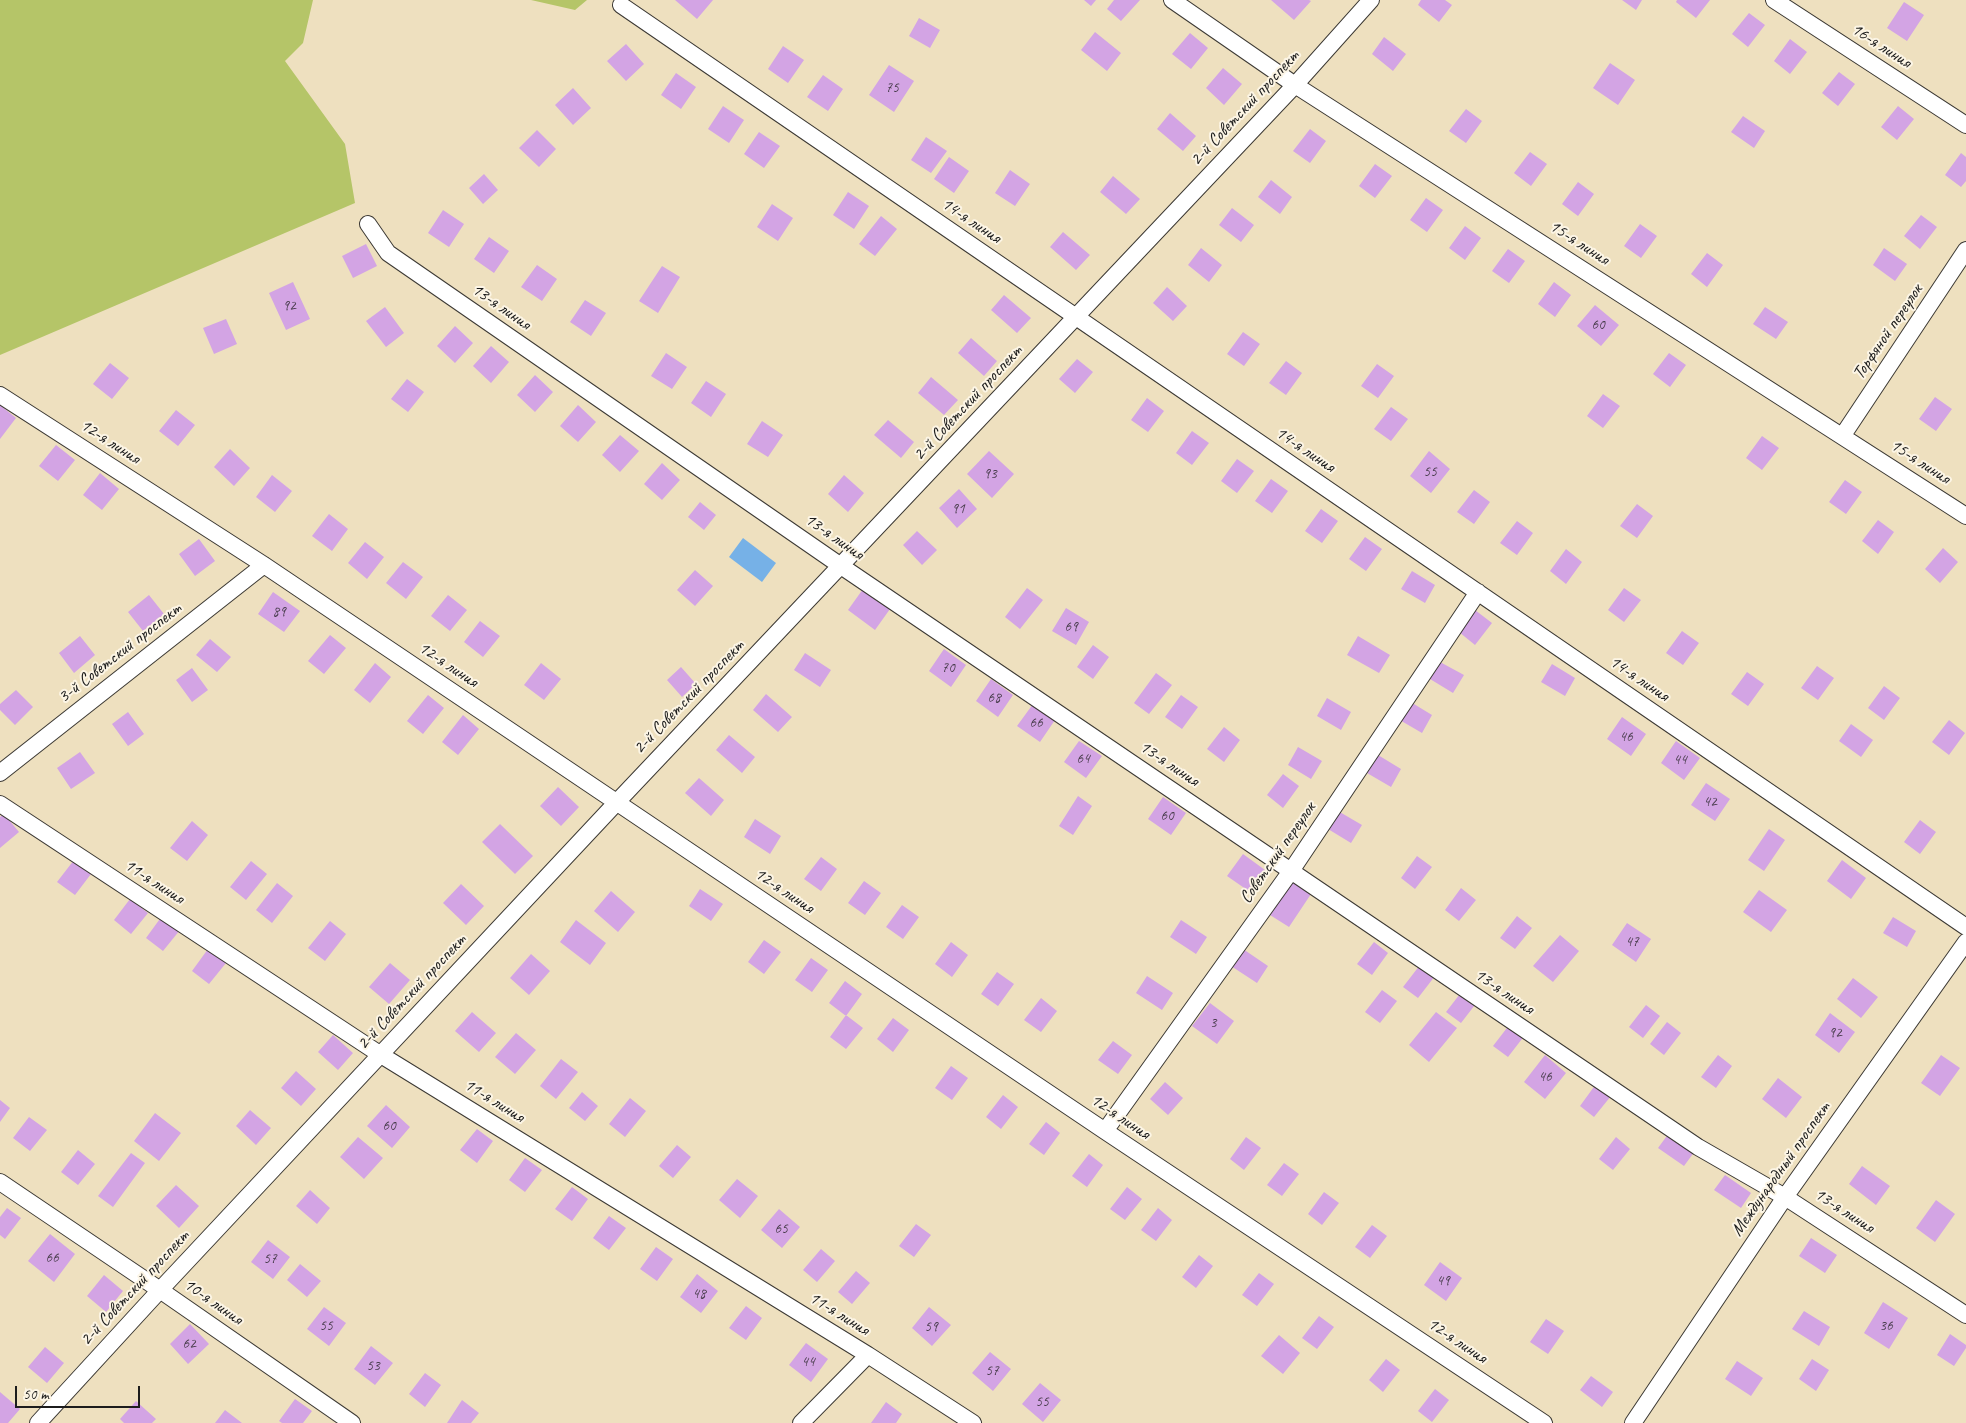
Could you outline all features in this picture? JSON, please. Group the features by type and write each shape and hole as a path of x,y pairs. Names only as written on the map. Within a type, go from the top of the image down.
{"street":[{"name":"15-я линия","path":"1172,0 1295,85 1843,435 1966,516"},
{"name":"2-й Советский проспект","path":"38,1423 616,802 1295,85 1371,0"},
{"name":"16-я линия","path":"1774,0 1966,125"},
{"name":"14-я линия","path":"621,5 1966,927"},
{"name":"13-я линия","path":"368,224 388,253 841,566 1698,1148 1785,1197 1966,1315"},
{"name":"Торфяной переулок","path":"1843,435 1966,250"},
{"name":"12-я линия","path":"0,395 264,565 1544,1423"},
{"name":"3-й Советский проспект","path":"0,773 264,565"},
{"name":"Советский переулок","path":"1106,1131 1291,871 1478,592"},
{"name":"11-я линия","path":"0,804 381,1055 868,1355 973,1423"},
{"name":"Международный проспект","path":"1633,1423 1785,1197 1966,942"},
{"name":"10-я линия","path":"0,1182 352,1423"},
{"path":"801,1423 868,1355"}],"green space":[{"path":"0,0 313,0 303,43 285,61 345,144 355,203 0,355"},
{"path":"531,0 587,0 575,10"}],"water":[{"path":"743,538 776,563 762,582 729,557"}],"building":[{"path":"675,0 713,0 697,19"},
{"path":"1084,0 1096,0 1091,6"},
{"path":"1114,0 1140,0 1121,21 1107,9"},
{"path":"1271,0 1309,0 1311,1 1294,20"},
{"path":"1421,0 1445,0 1452,5 1439,22 1418,5"},
{"path":"1622,0 1642,0 1636,10"},
{"path":"1677,0 1710,0 1696,18 1676,2"},
{"path":"1904,2 1924,15 1907,41 1887,28"},
{"path":"1749,13 1765,25 1748,47 1732,34"},
{"path":"919,18 940,30 930,48 909,36"},
{"path":"1095,32 1121,53 1107,71 1081,50"},
{"path":"1190,33 1208,48 1191,69 1172,54"},
{"path":"1384,37 1406,54 1393,71 1372,54"},
{"path":"1790,39 1807,52 1790,74 1774,61"},
{"path":"626,44 644,64 626,81 607,61"},
{"path":"783,46 804,60 788,83 768,69"},
{"path":"1610,63 1635,80 1618,105 1593,88"},
{"path":"889,65 914,81 894,112 869,95"},
{"path":"1223,68 1242,84 1224,105 1206,88"},
{"path":"1839,72 1855,84 1838,106 1822,93"},
{"path":"676,73 696,87 681,109 661,95"},
{"path":"823,75 843,89 828,111 807,97"},
{"path":"573,88 591,108 573,125 555,105"},
{"path":"723,106 744,120 729,143 708,129"},
{"path":"1898,106 1914,119 1897,140 1881,127"},
{"path":"1466,109 1482,121 1466,143 1449,131"},
{"path":"1170,113 1196,136 1183,151 1157,129"},
{"path":"1743,116 1765,131 1754,148 1731,132"},
{"path":"1310,129 1326,141 1310,163 1293,151"},
{"path":"537,130 556,149 539,167 519,148"},
{"path":"759,132 780,146 764,168 744,154"},
{"path":"926,137 947,151 931,173 911,160"},
{"path":"1530,152 1547,164 1531,186 1514,173"},
{"path":"1961,153 1966,157 1966,181 1961,187 1945,175"},
{"path":"949,157 969,171 954,193 934,179"},
{"path":"1375,164 1392,176 1375,198 1359,186"},
{"path":"1010,170 1030,184 1015,206 995,193"},
{"path":"484,174 498,190 483,204 469,188"},
{"path":"1113,176 1140,199 1126,214 1100,192"},
{"path":"1271,180 1292,197 1280,214 1258,197"},
{"path":"1578,182 1594,194 1578,216 1562,204"},
{"path":"848,192 869,206 854,229 833,215"},
{"path":"1426,198 1443,210 1427,232 1410,220"},
{"path":"772,204 793,218 778,241 757,227"},
{"path":"1232,208 1254,225 1241,242 1219,225"},
{"path":"443,210 464,224 449,247 428,233"},
{"path":"1921,215 1937,227 1920,249 1904,236"},
{"path":"881,216 897,229 875,256 859,244"},
{"path":"1640,224 1657,236 1641,258 1624,246"},
{"path":"1465,226 1481,238 1465,260 1449,248"},
{"path":"1063,232 1090,255 1076,270 1050,247"},
{"path":"489,237 509,251 494,273 474,259"},
{"path":"366,244 377,266 353,278 342,256"},
{"path":"1201,248 1222,265 1209,282 1188,265"},
{"path":"1884,248 1907,264 1895,281 1873,265"},
{"path":"1508,249 1525,261 1509,283 1492,271"},
{"path":"1707,253 1723,265 1707,287 1691,274"},
{"path":"537,265 557,279 542,301 521,287"},
{"path":"662,266 680,277 658,313 639,301"},
{"path":"293,282 310,319 286,330 269,293"},
{"path":"1554,282 1571,295 1555,317 1538,304"},
{"path":"1167,287 1187,306 1173,321 1153,303"},
{"path":"1004,295 1031,318 1017,333 991,310"},
{"path":"585,300 606,313 591,336 570,322"},
{"path":"1595,305 1619,325 1601,346 1577,326"},
{"path":"385,307 404,333 386,347 366,321"},
{"path":"1765,307 1788,322 1776,339 1753,324"},
{"path":"226,319 237,344 214,354 203,328"},
{"path":"455,326 473,343 455,363 437,346"},
{"path":"1243,332 1260,344 1244,366 1227,354"},
{"path":"971,338 997,361 984,376 958,353"},
{"path":"491,346 509,362 491,383 473,366"},
{"path":"666,353 687,367 672,389 651,376"},
{"path":"1669,353 1686,365 1670,387 1653,374"},
{"path":"1077,359 1093,372 1075,393 1059,379"},
{"path":"1286,361 1302,373 1286,395 1269,383"},
{"path":"110,363 129,378 112,399 93,384"},
{"path":"1377,364 1394,376 1378,398 1361,386"},
{"path":"535,375 553,392 535,412 517,395"},
{"path":"931,377 958,400 944,415 918,393"},
{"path":"407,379 424,392 408,412 391,399"},
{"path":"706,381 726,394 711,417 691,403"},
{"path":"1603,394 1620,406 1603,428 1587,416"},
{"path":"1935,397 1952,409 1936,431 1919,419"},
{"path":"1147,398 1164,411 1148,432 1131,420"},
{"path":"0,405 16,418 0,439"},
{"path":"578,405 596,422 578,442 560,426"},
{"path":"1391,407 1408,419 1391,441 1374,429"},
{"path":"176,410 195,425 178,446 159,431"},
{"path":"888,420 914,442 901,458 874,435"},
{"path":"762,421 783,435 768,457 747,444"},
{"path":"1192,431 1209,443 1192,465 1176,453"},
{"path":"620,435 639,451 620,472 602,455"},
{"path":"1762,436 1779,448 1762,470 1746,458"},
{"path":"56,445 75,460 58,481 39,466"},
{"path":"230,449 250,468 234,486 214,467"},
{"path":"989,451 1014,474 992,498 967,474"},
{"path":"1429,451 1450,469 1431,493 1410,476"},
{"path":"1237,459 1254,471 1237,493 1221,481"},
{"path":"662,463 680,480 662,500 644,484"},
{"path":"100,473 119,489 102,510 83,495"},
{"path":"272,475 292,491 275,512 256,497"},
{"path":"844,475 864,493 848,512 828,494"},
{"path":"1271,479 1288,491 1272,513 1255,501"},
{"path":"1845,480 1862,492 1846,514 1829,502"},
{"path":"959,489 977,509 957,528 939,508"},
{"path":"1474,490 1490,502 1474,524 1457,512"},
{"path":"700,502 716,515 704,530 688,517"},
{"path":"1637,504 1653,516 1637,538 1620,526"},
{"path":"1321,509 1338,521 1322,543 1305,531"},
{"path":"329,514 348,529 332,551 312,536"},
{"path":"1878,520 1894,532 1878,554 1862,541"},
{"path":"1517,521 1533,533 1517,555 1500,543"},
{"path":"917,531 937,550 922,565 903,545"},
{"path":"1365,537 1382,549 1366,571 1349,559"},
{"path":"199,539 215,561 195,576 179,554"},
{"path":"365,542 384,557 367,579 348,563"},
{"path":"1943,548 1958,562 1940,583 1925,569"},
{"path":"1566,549 1582,562 1566,584 1550,571"},
{"path":"403,562 423,577 406,599 386,583"},
{"path":"695,570 713,586 695,606 677,590"},
{"path":"1412,571 1435,585 1425,603 1401,589"},
{"path":"1027,588 1043,600 1020,629 1005,617"},
{"path":"1624,588 1641,600 1624,622 1608,610"},
{"path":"863,589 890,609 875,630 848,610"},
{"path":"273,592 300,611 284,632 258,614"},
{"path":"149,595 164,614 143,631 128,612"},
{"path":"448,595 467,610 450,631 431,616"},
{"path":"1066,608 1089,622 1076,645 1052,631"},
{"path":"1475,610 1492,623 1475,645 1459,632"},
{"path":"480,621 500,636 483,657 464,642"},
{"path":"1682,631 1699,643 1683,665 1666,653"},
{"path":"330,635 346,648 324,674 308,661"},
{"path":"80,636 95,655 74,673 59,653"},
{"path":"1358,636 1390,655 1379,673 1347,655"},
{"path":"210,639 231,657 217,672 196,655"},
{"path":"1093,645 1109,657 1093,679 1077,667"},
{"path":"944,649 966,665 951,687 929,671"},
{"path":"805,653 831,670 820,687 794,670"},
{"path":"1440,662 1464,675 1453,693 1430,679"},
{"path":"375,663 391,677 370,703 354,690"},
{"path":"541,663 561,679 544,700 524,685"},
{"path":"1552,664 1575,678 1565,696 1541,682"},
{"path":"1817,666 1834,678 1818,700 1801,688"},
{"path":"681,667 696,684 682,697 667,680"},
{"path":"192,668 208,690 192,702 176,680"},
{"path":"1747,672 1764,684 1748,706 1731,694"},
{"path":"1156,673 1172,685 1149,714 1134,703"},
{"path":"991,679 1013,695 998,717 976,701"},
{"path":"1884,686 1900,698 1884,720 1868,708"},
{"path":"16,690 33,707 15,725 0,710 0,704"},
{"path":"766,694 792,717 778,732 753,710"},
{"path":"428,695 444,708 423,734 407,721"},
{"path":"1181,695 1198,707 1182,729 1165,717"},
{"path":"1327,698 1351,712 1341,730 1317,716"},
{"path":"1409,701 1432,715 1422,733 1398,719"},
{"path":"1033,704 1055,720 1040,742 1017,726"},
{"path":"128,712 144,734 128,746 112,724"},
{"path":"463,715 479,729 458,755 442,742"},
{"path":"1622,717 1646,734 1631,756 1607,739"},
{"path":"1949,720 1965,733 1949,755 1932,742"},
{"path":"1851,724 1873,740 1861,757 1839,741"},
{"path":"1224,727 1240,740 1224,762 1207,749"},
{"path":"729,735 755,757 742,773 716,750"},
{"path":"1079,741 1102,756 1086,778 1064,762"},
{"path":"1676,741 1700,758 1684,780 1661,763"},
{"path":"1298,747 1322,761 1311,779 1288,765"},
{"path":"80,752 95,773 71,789 57,768"},
{"path":"1378,755 1401,769 1391,787 1367,773"},
{"path":"1283,774 1299,786 1283,808 1267,795"},
{"path":"699,778 724,800 711,816 685,793"},
{"path":"1706,783 1730,799 1715,821 1691,805"},
{"path":"558,787 579,807 561,826 540,806"},
{"path":"1078,796 1092,806 1073,835 1059,826"},
{"path":"1163,797 1186,813 1171,835 1148,819"},
{"path":"1338,811 1362,825 1351,843 1328,829"},
{"path":"4,814 19,832 0,848 0,817"},
{"path":"755,819 781,836 770,854 744,837"},
{"path":"1920,820 1936,832 1920,854 1904,842"},
{"path":"192,821 208,835 187,861 170,848"},
{"path":"500,824 533,856 515,874 482,842"},
{"path":"1769,829 1785,840 1764,871 1748,860"},
{"path":"1243,854 1265,870 1250,892 1227,876"},
{"path":"1417,856 1432,867 1415,889 1401,878"},
{"path":"821,857 837,869 821,891 804,879"},
{"path":"74,860 91,874 75,895 57,882"},
{"path":"1842,860 1866,878 1851,899 1827,881"},
{"path":"251,861 267,874 246,900 230,887"},
{"path":"1294,879 1313,891 1289,927 1270,915"},
{"path":"864,881 881,893 865,915 848,903"},
{"path":"277,883 293,896 272,923 256,910"},
{"path":"461,884 484,906 466,925 443,903"},
{"path":"1461,888 1476,900 1459,921 1445,910"},
{"path":"700,889 723,904 711,921 689,906"},
{"path":"1759,890 1787,910 1771,932 1743,912"},
{"path":"611,891 635,912 618,932 594,911"},
{"path":"130,899 148,913 131,934 114,920"},
{"path":"902,905 919,917 903,939 886,927"},
{"path":"162,916 180,930 163,951 146,938"},
{"path":"1517,916 1532,928 1515,949 1500,938"},
{"path":"1893,917 1916,931 1907,947 1883,933"},
{"path":"576,920 606,943 590,965 560,942"},
{"path":"1181,920 1207,937 1196,954 1170,937"},
{"path":"330,921 346,934 325,961 308,948"},
{"path":"1627,923 1651,939 1636,962 1612,945"},
{"path":"1560,935 1579,951 1553,982 1533,966"},
{"path":"764,940 781,952 764,974 748,962"},
{"path":"951,942 968,955 952,977 935,964"},
{"path":"1374,942 1388,953 1372,975 1357,964"},
{"path":"208,949 226,963 209,984 192,971"},
{"path":"1243,949 1268,966 1257,983 1231,966"},
{"path":"531,954 550,971 529,995 510,978"},
{"path":"811,958 828,970 812,992 795,980"},
{"path":"390,963 410,980 389,1004 369,987"},
{"path":"1420,965 1435,976 1418,998 1403,987"},
{"path":"997,972 1014,984 998,1006 981,994"},
{"path":"1147,976 1173,993 1162,1010 1136,993"},
{"path":"1853,978 1878,997 1861,1018 1837,999"},
{"path":"845,981 862,994 846,1016 829,1003"},
{"path":"1382,990 1397,1001 1380,1023 1365,1012"},
{"path":"1463,990 1478,1001 1461,1023 1446,1012"},
{"path":"1041,998 1057,1011 1041,1032 1024,1020"},
{"path":"1210,1003 1234,1021 1217,1044 1192,1026"},
{"path":"1646,1005 1660,1016 1643,1038 1629,1027"},
{"path":"472,1012 496,1033 479,1052 455,1031"},
{"path":"1436,1012 1457,1028 1429,1062 1409,1045"},
{"path":"1830,1013 1855,1032 1839,1053 1815,1035"},
{"path":"846,1015 863,1028 846,1049 830,1037"},
{"path":"893,1018 909,1030 893,1052 877,1039"},
{"path":"1667,1022 1681,1033 1664,1055 1650,1044"},
{"path":"1510,1024 1525,1035 1508,1057 1493,1046"},
{"path":"516,1033 536,1050 515,1074 495,1057"},
{"path":"333,1035 353,1053 338,1070 318,1052"},
{"path":"1113,1041 1132,1055 1118,1074 1098,1060"},
{"path":"1545,1055 1566,1073 1545,1099 1524,1082"},
{"path":"1718,1055 1732,1066 1716,1088 1701,1077"},
{"path":"1941,1055 1960,1068 1940,1096 1921,1083"},
{"path":"561,1059 578,1072 556,1099 540,1086"},
{"path":"951,1066 968,1078 952,1100 935,1088"},
{"path":"296,1071 316,1089 301,1106 281,1088"},
{"path":"1778,1078 1802,1097 1786,1118 1762,1099"},
{"path":"1165,1082 1183,1098 1168,1115 1150,1099"},
{"path":"1596,1084 1611,1096 1594,1117 1580,1106"},
{"path":"582,1092 598,1106 585,1121 569,1108"},
{"path":"1003,1095 1018,1107 1001,1129 986,1117"},
{"path":"630,1098 646,1111 625,1137 609,1124"},
{"path":"0,1100 10,1108 0,1122"},
{"path":"386,1105 410,1127 392,1148 367,1126"},
{"path":"250,1110 271,1128 256,1145 236,1126"},
{"path":"155,1113 181,1133 159,1161 134,1141"},
{"path":"29,1117 47,1130 30,1151 13,1138"},
{"path":"1046,1122 1060,1133 1044,1155 1029,1144"},
{"path":"477,1129 493,1141 477,1163 460,1150"},
{"path":"1669,1133 1695,1151 1684,1166 1658,1148"},
{"path":"358,1137 383,1158 364,1179 340,1157"},
{"path":"1246,1137 1261,1148 1244,1170 1230,1159"},
{"path":"1616,1137 1630,1149 1613,1170 1599,1159"},
{"path":"677,1145 691,1157 673,1178 659,1166"},
{"path":"78,1150 95,1164 78,1185 61,1172"},
{"path":"131,1153 145,1163 113,1207 98,1196"},
{"path":"1089,1154 1103,1165 1087,1187 1072,1176"},
{"path":"525,1158 542,1170 525,1192 509,1180"},
{"path":"1284,1163 1299,1174 1282,1196 1267,1185"},
{"path":"1862,1166 1890,1186 1876,1205 1849,1184"},
{"path":"1725,1175 1751,1193 1741,1208 1714,1190"},
{"path":"737,1179 758,1196 740,1218 719,1200"},
{"path":"176,1185 199,1206 179,1228 156,1206"},
{"path":"572,1187 588,1199 572,1221 555,1209"},
{"path":"1127,1187 1142,1199 1125,1220 1110,1209"},
{"path":"310,1190 330,1208 317,1224 296,1206"},
{"path":"1324,1192 1339,1203 1322,1225 1308,1214"},
{"path":"1936,1200 1955,1214 1935,1242 1916,1228"},
{"path":"7,1208 21,1218 5,1239 0,1235 0,1217"},
{"path":"1158,1208 1172,1220 1156,1241 1141,1230"},
{"path":"779,1209 800,1227 782,1248 761,1230"},
{"path":"609,1216 626,1228 609,1250 593,1238"},
{"path":"916,1224 931,1235 914,1257 899,1246"},
{"path":"1372,1225 1387,1236 1370,1258 1355,1247"},
{"path":"50,1234 75,1254 54,1282 28,1261"},
{"path":"1811,1238 1837,1255 1825,1273 1799,1256"},
{"path":"268,1240 290,1257 273,1279 251,1262"},
{"path":"656,1247 673,1259 657,1281 640,1269"},
{"path":"821,1249 835,1261 817,1282 803,1270"},
{"path":"1199,1255 1213,1266 1196,1288 1182,1277"},
{"path":"1440,1262 1462,1278 1446,1301 1424,1285"},
{"path":"300,1264 321,1281 307,1297 287,1280"},
{"path":"856,1271 870,1283 852,1304 838,1292"},
{"path":"1259,1273 1274,1284 1257,1306 1242,1295"},
{"path":"697,1274 718,1291 701,1313 680,1297"},
{"path":"104,1275 123,1291 106,1312 87,1296"},
{"path":"1883,1302 1908,1318 1889,1349 1864,1333"},
{"path":"746,1306 762,1318 746,1340 729,1328"},
{"path":"324,1307 346,1323 329,1346 307,1329"},
{"path":"929,1307 951,1325 932,1346 912,1328"},
{"path":"1804,1311 1830,1327 1819,1346 1792,1329"},
{"path":"1319,1316 1334,1327 1317,1349 1302,1338"},
{"path":"1546,1319 1564,1331 1548,1354 1530,1342"},
{"path":"190,1324 209,1344 188,1364 170,1344"},
{"path":"1950,1334 1966,1345 1954,1366 1937,1355"},
{"path":"1279,1335 1300,1353 1283,1374 1261,1356"},
{"path":"806,1343 828,1359 811,1382 789,1365"},
{"path":"371,1346 393,1363 375,1385 354,1369"},
{"path":"45,1347 64,1363 47,1383 28,1367"},
{"path":"990,1352 1011,1369 993,1391 972,1373"},
{"path":"1386,1359 1400,1370 1383,1392 1369,1380"},
{"path":"1812,1359 1829,1370 1816,1391 1799,1379"},
{"path":"1737,1361 1763,1378 1751,1396 1725,1379"},
{"path":"425,1373 441,1385 425,1407 409,1394"},
{"path":"1591,1376 1613,1392 1602,1407 1580,1390"},
{"path":"1040,1383 1061,1400 1043,1422 1022,1404"},
{"path":"1435,1389 1449,1400 1432,1422 1418,1411"},
{"path":"0,1392 20,1409 8,1423 0,1423"},
{"path":"295,1399 312,1411 303,1423 282,1423 279,1421"},
{"path":"462,1400 479,1413 471,1423 447,1423"},
{"path":"136,1401 156,1419 152,1423 124,1423 120,1419"},
{"path":"886,1402 902,1414 896,1423 871,1423"},
{"path":"225,1410 242,1423 215,1423"}]}
